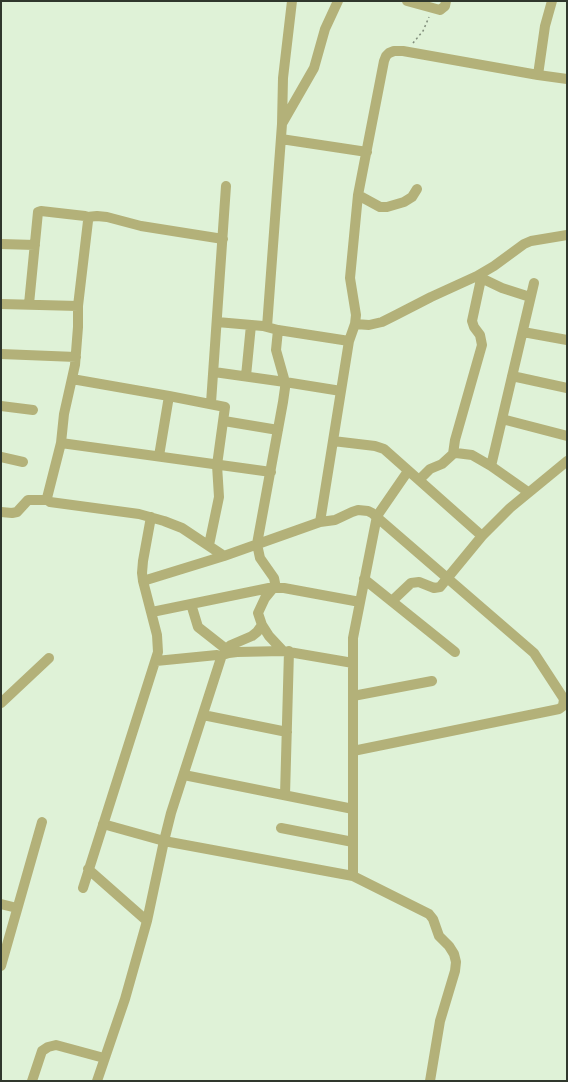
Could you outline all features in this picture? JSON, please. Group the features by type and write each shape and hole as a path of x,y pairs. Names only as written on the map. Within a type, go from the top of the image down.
{"street":[{"path":"267,327 282,124 283,78 292,1"},
{"path":"282,124 314,68 325,29 338,1"},
{"path":"407,1 440,10 443,8 446,1"},
{"path":"538,75 545,26 552,1"},
{"path":"320,522 348,341 355,324 356,309 350,278 358,195 384,61 389,52 403,52 567,79"},
{"path":"280,138 367,152"},
{"path":"211,404 226,186"},
{"path":"358,195 380,207 386,208 404,202 412,197 418,188"},
{"path":"29,304 38,212 41,210 87,217 107,217 141,226 223,239"},
{"path":"46,500 61,443 64,414 76,357 78,306 87,217"},
{"path":"355,324 369,325 382,322 431,297 479,277 531,241 567,235"},
{"path":"1,244 35,245"},
{"path":"479,277 502,288 530,297"},
{"path":"419,480 430,469 442,464 453,454 455,440 482,345 480,335 472,324 479,277"},
{"path":"491,466 534,283"},
{"path":"1,304 78,306"},
{"path":"217,322 267,327 348,341"},
{"path":"246,376 251,325"},
{"path":"278,330 276,350 285,382 271,472 257,544 261,562 276,581 274,587 265,598 258,613 258,617 262,625 286,651 287,732 285,795"},
{"path":"522,332 567,340"},
{"path":"1,354 76,357"},
{"path":"214,372 341,391"},
{"path":"512,376 567,388"},
{"path":"72,379 225,407 217,464 219,497 209,545"},
{"path":"159,456 169,396"},
{"path":"1,406 33,410"},
{"path":"502,419 567,436"},
{"path":"224,421 278,430"},
{"path":"333,441 380,447 384,449 482,536"},
{"path":"61,443 271,472"},
{"path":"453,454 472,455 491,466 528,492"},
{"path":"1,457 23,462"},
{"path":"392,601 411,583 419,582 434,588 438,588 482,536 510,508 567,461"},
{"path":"352,876 353,638 377,516 408,471"},
{"path":"1,512 16,512 28,500 46,500 50,502 139,514 182,528 224,556"},
{"path":"143,581 224,556 320,522 335,520 358,510 368,511 377,516 534,653 562,694 566,703 559,709 353,751"},
{"path":"82,888 156,661 158,643 157,635 142,573 151,517"},
{"path":"364,579 455,652"},
{"path":"152,612 274,587 360,602"},
{"path":"191,604 198,627 223,653"},
{"path":"97,1081 124,999 147,921 171,813 221,658 223,653 232,645 248,640 262,625"},
{"path":"156,661 217,655 223,653 286,651 353,663"},
{"path":"1,703 49,658"},
{"path":"353,696 432,681"},
{"path":"203,715 287,732"},
{"path":"184,775 353,809"},
{"path":"1,966 42,822"},
{"path":"103,824 164,841 352,876 425,912 432,918 439,936 449,946 454,954 456,962 440,1021 430,1081"},
{"path":"281,828 353,842"},
{"path":"88,869 147,921"},
{"path":"1,904 17,908"},
{"path":"32,1081 42,1051 48,1047 56,1045 104,1058"}],"path":[{"path":"403,52 418,39 433,8"}]}
